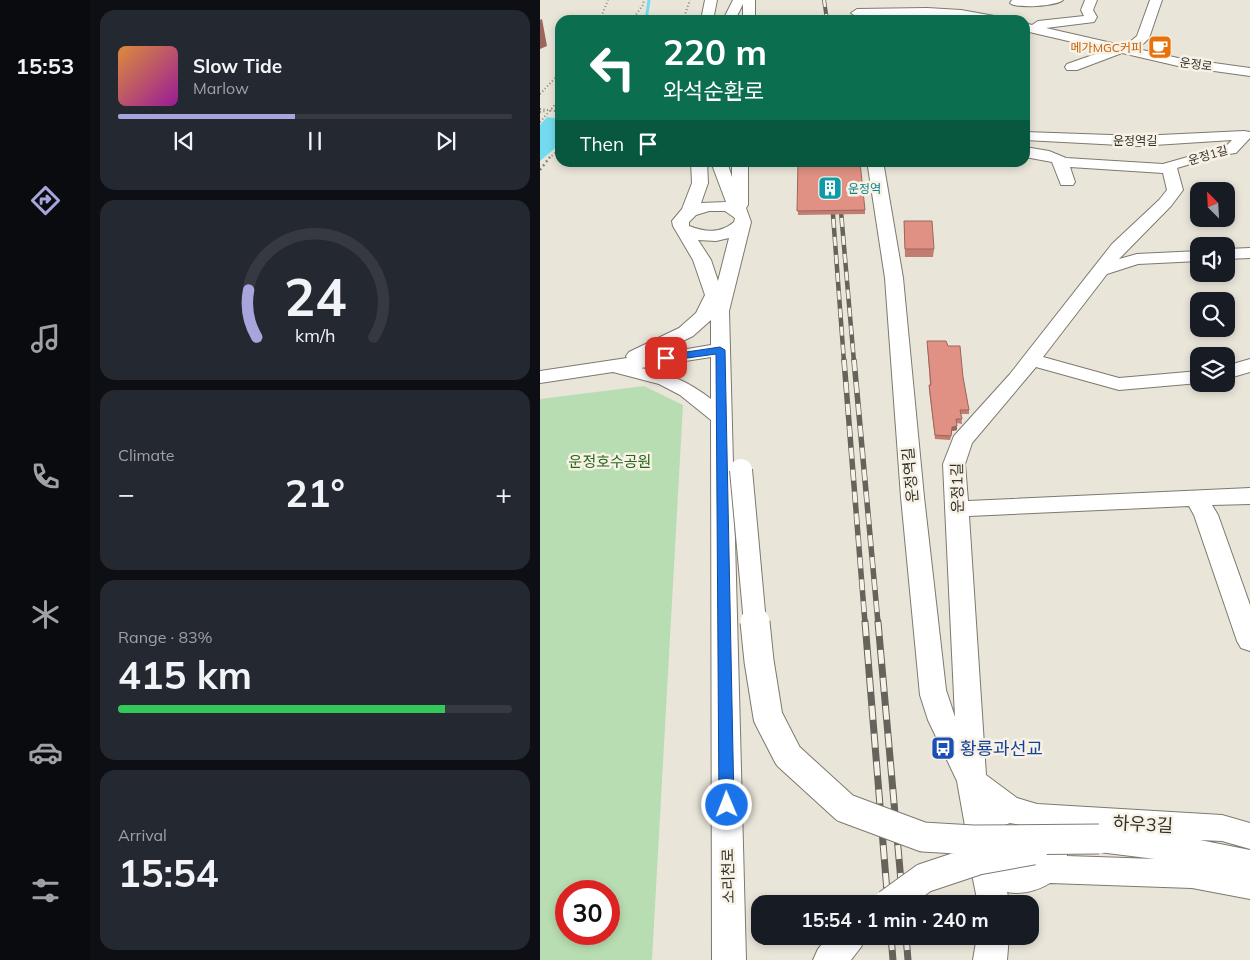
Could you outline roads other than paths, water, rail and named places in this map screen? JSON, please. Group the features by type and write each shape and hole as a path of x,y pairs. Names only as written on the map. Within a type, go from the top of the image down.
{"street":[{"path":"709,15 711,0"},
{"path":"732,15 739,0"},
{"path":"749,0 749,15"},
{"path":"854,0 858,15"},
{"path":"1016,3 1057,0"},
{"path":"1072,67 1122,51 1143,38 1156,0"},
{"path":"1025,12 1089,4 1087,10 1092,17 1086,20 1030,26"},
{"path":"863,15 907,6 946,6 978,15"},
{"name":"운정로","path":"1030,28 1122,51 1178,62 1250,72"},
{"path":"1178,62 1185,49"},
{"path":"1236,56 1250,64"},
{"name":"운정역길","path":"1030,136 1139,141 1247,133"},
{"name":"운정1길","path":"1170,168 1169,166 1220,151 1231,150 1247,133"},
{"name":"운정1길","path":"1030,153 1044,154 1059,159 1061,162 1170,168"},
{"path":"1061,162 1067,182"},
{"path":"699,167 700,184 690,211 680,221 681,226 702,260 717,304"},
{"path":"721,167 730,195 742,218"},
{"path":"613,367 686,332 717,304 742,218 740,167"},
{"name":"운정역길","path":"876,167 893,266 914,517 936,705 972,781"},
{"name":"운정1길","path":"980,826 972,781 954,464 962,441 1031,360 1118,248 1165,203 1175,190 1170,168"},
{"path":"690,211 704,207 728,207 742,218"},
{"path":"685,230 692,234 713,236 732,231 742,218"},
{"path":"1235,254 1250,253"},
{"path":"1101,270 1137,259 1190,256"},
{"name":"소리천로","path":"717,304 722,418 729,960"},
{"path":"540,378 720,350"},
{"path":"1031,360 1120,384 1190,378"},
{"path":"1235,371 1250,365"},
{"path":"613,367 666,380 688,391 722,418"},
{"path":"721,378 740,470 759,661 768,717 788,756 845,808 923,837 973,840 1099,839 1163,846 1250,864"},
{"path":"957,509 1250,496"},
{"path":"1196,498 1206,515 1250,641"},
{"path":"972,781 1045,826 1051,837 1053,848 1051,860 1032,874 1012,895"},
{"path":"1023,814 998,812 980,826 976,836 979,858 986,867 996,874 1009,879 1032,874 1192,874 1250,885"},
{"name":"하우3길","path":"1023,814 1222,828 1250,836"},
{"path":"900,895 924,878 978,860 1099,839"},
{"path":"986,867 992,895"},
{"path":"830,960 842,945"},
{"path":"990,960 992,945"}],"water":[{"path":"547,117 555,118 555,148 540,161 540,125"}],"waterway":[{"path":"647,15 649,0"}],"railway":[{"path":"824,0 826,15"},
{"path":"840,200 854,362"},
{"path":"832,201 844,362"},
{"path":"844,360 865,623"},
{"path":"854,360 878,623"},
{"path":"865,622 887,895"},
{"path":"878,622 902,895"},
{"path":"892,945 893,960"},
{"path":"907,945 908,960"}],"place":[{"name":"메가MGC커피","path":"1160,47"},
{"name":"운정역","path":"830,188"},
{"name":"황룡과선교","path":"943,748"}],"park label":[{"name":"운정호수공원","path":"610,461"}]}
